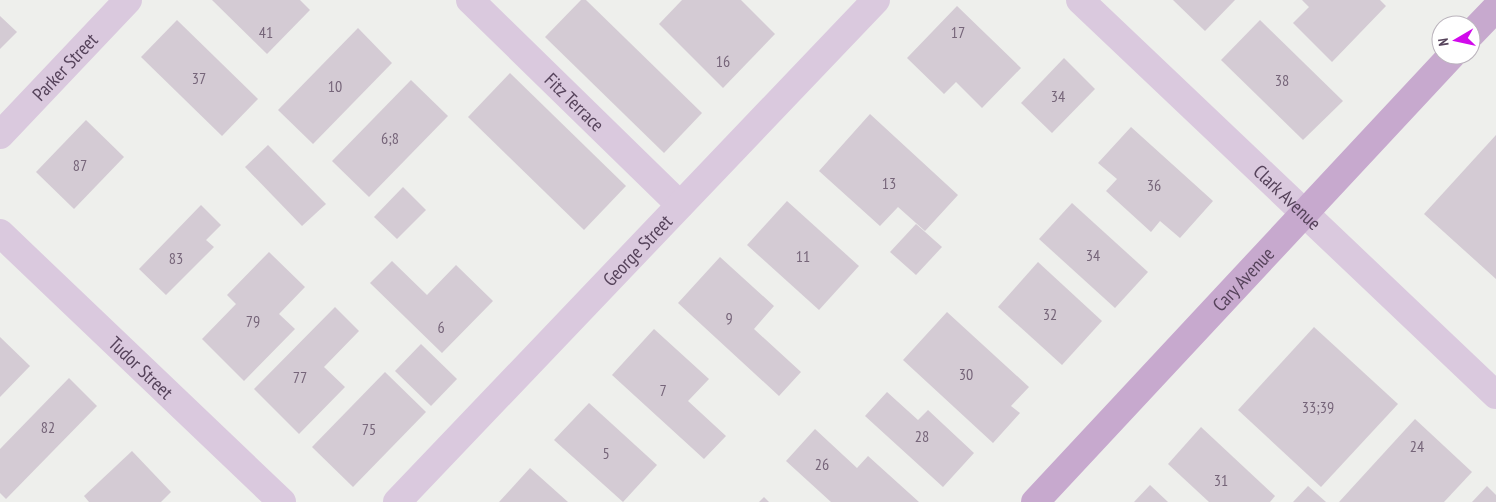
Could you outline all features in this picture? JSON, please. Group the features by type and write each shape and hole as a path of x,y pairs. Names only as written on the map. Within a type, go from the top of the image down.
{"main road":[{"path":"1481,24 1496,8"},
{"name":"Cary Avenue","path":"1035,502 1443,65"}],"street":[{"name":"Parker Street","path":"0,135 128,0"},
{"name":"Fitz Terrace","path":"470,0 680,205"},
{"name":"George Street","path":"397,502 876,0"},
{"name":"Clark Avenue","path":"1080,0 1496,395"},
{"name":"Tudor Street","path":"0,233 282,502"}],"building":[{"path":"212,0 300,0 310,10 267,54"},
{"path":"581,0 586,0 702,113 664,153 545,37"},
{"path":"682,0 741,0 775,34 723,88 659,24"},
{"path":"1173,0 1235,0 1205,31"},
{"path":"1302,0 1380,0 1386,6 1332,62 1293,23 1309,7"},
{"path":"957,6 1021,68 982,108 956,82 944,94 907,58"},
{"path":"0,16 17,32 0,49"},
{"path":"177,20 258,99 222,136 141,57"},
{"path":"1260,20 1343,101 1303,140 1221,60"},
{"path":"358,28 392,63 313,144 278,110"},
{"path":"1064,58 1095,89 1052,133 1021,103"},
{"path":"510,73 626,186 584,230 468,117"},
{"path":"411,80 448,116 369,197 332,161"},
{"path":"870,114 958,195 925,231 898,207 880,226 819,171"},
{"path":"86,120 124,157 74,209 36,172"},
{"path":"1131,127 1213,201 1180,238 1160,221 1151,232 1106,191 1117,179 1098,163"},
{"path":"1496,135 1496,279 1424,214"},
{"path":"268,145 326,204 302,226 245,167"},
{"path":"403,187 426,210 397,239 374,217"},
{"path":"787,201 859,266 819,310 747,245"},
{"path":"1072,203 1148,272 1115,308 1039,239"},
{"path":"201,205 221,225 206,240 214,247 166,295 139,269"},
{"path":"916,224 942,247 916,275 890,252"},
{"path":"269,252 305,287 279,314 295,329 244,381 202,339 236,304 227,295"},
{"path":"720,257 774,306 754,329 801,372 779,396 678,303"},
{"path":"392,261 427,295 456,265 493,301 442,353 370,283"},
{"path":"1038,262 1102,321 1062,365 998,307"},
{"path":"335,307 359,331 324,367 345,387 299,434 254,389"},
{"path":"947,312 1029,387 1011,406 1020,413 993,443 903,360"},
{"path":"1314,327 1398,404 1321,487 1238,410"},
{"path":"654,329 709,379 688,401 726,436 704,459 612,375"},
{"path":"0,337 30,366 0,397"},
{"path":"421,344 457,379 431,406 395,371"},
{"path":"385,372 426,412 353,487 312,447"},
{"path":"69,378 97,406 6,499 0,493 0,449"},
{"path":"887,392 918,420 928,410 974,453 943,487 865,416"},
{"path":"589,403 657,465 623,502 554,440"},
{"path":"1415,419 1472,472 1444,502 1339,502"},
{"path":"1201,427 1275,496 1270,502 1209,502 1168,464"},
{"path":"815,429 857,468 868,456 919,502 831,502 786,461"},
{"path":"132,451 171,492 161,502 89,502 84,496"},
{"path":"530,468 568,502 499,502"},
{"path":"1150,485 1168,502 1134,502"},
{"path":"1308,486 1326,502 1293,502"},
{"path":"1487,486 1496,495 1496,502 1472,502"},
{"path":"764,497 769,502 759,502"}]}
